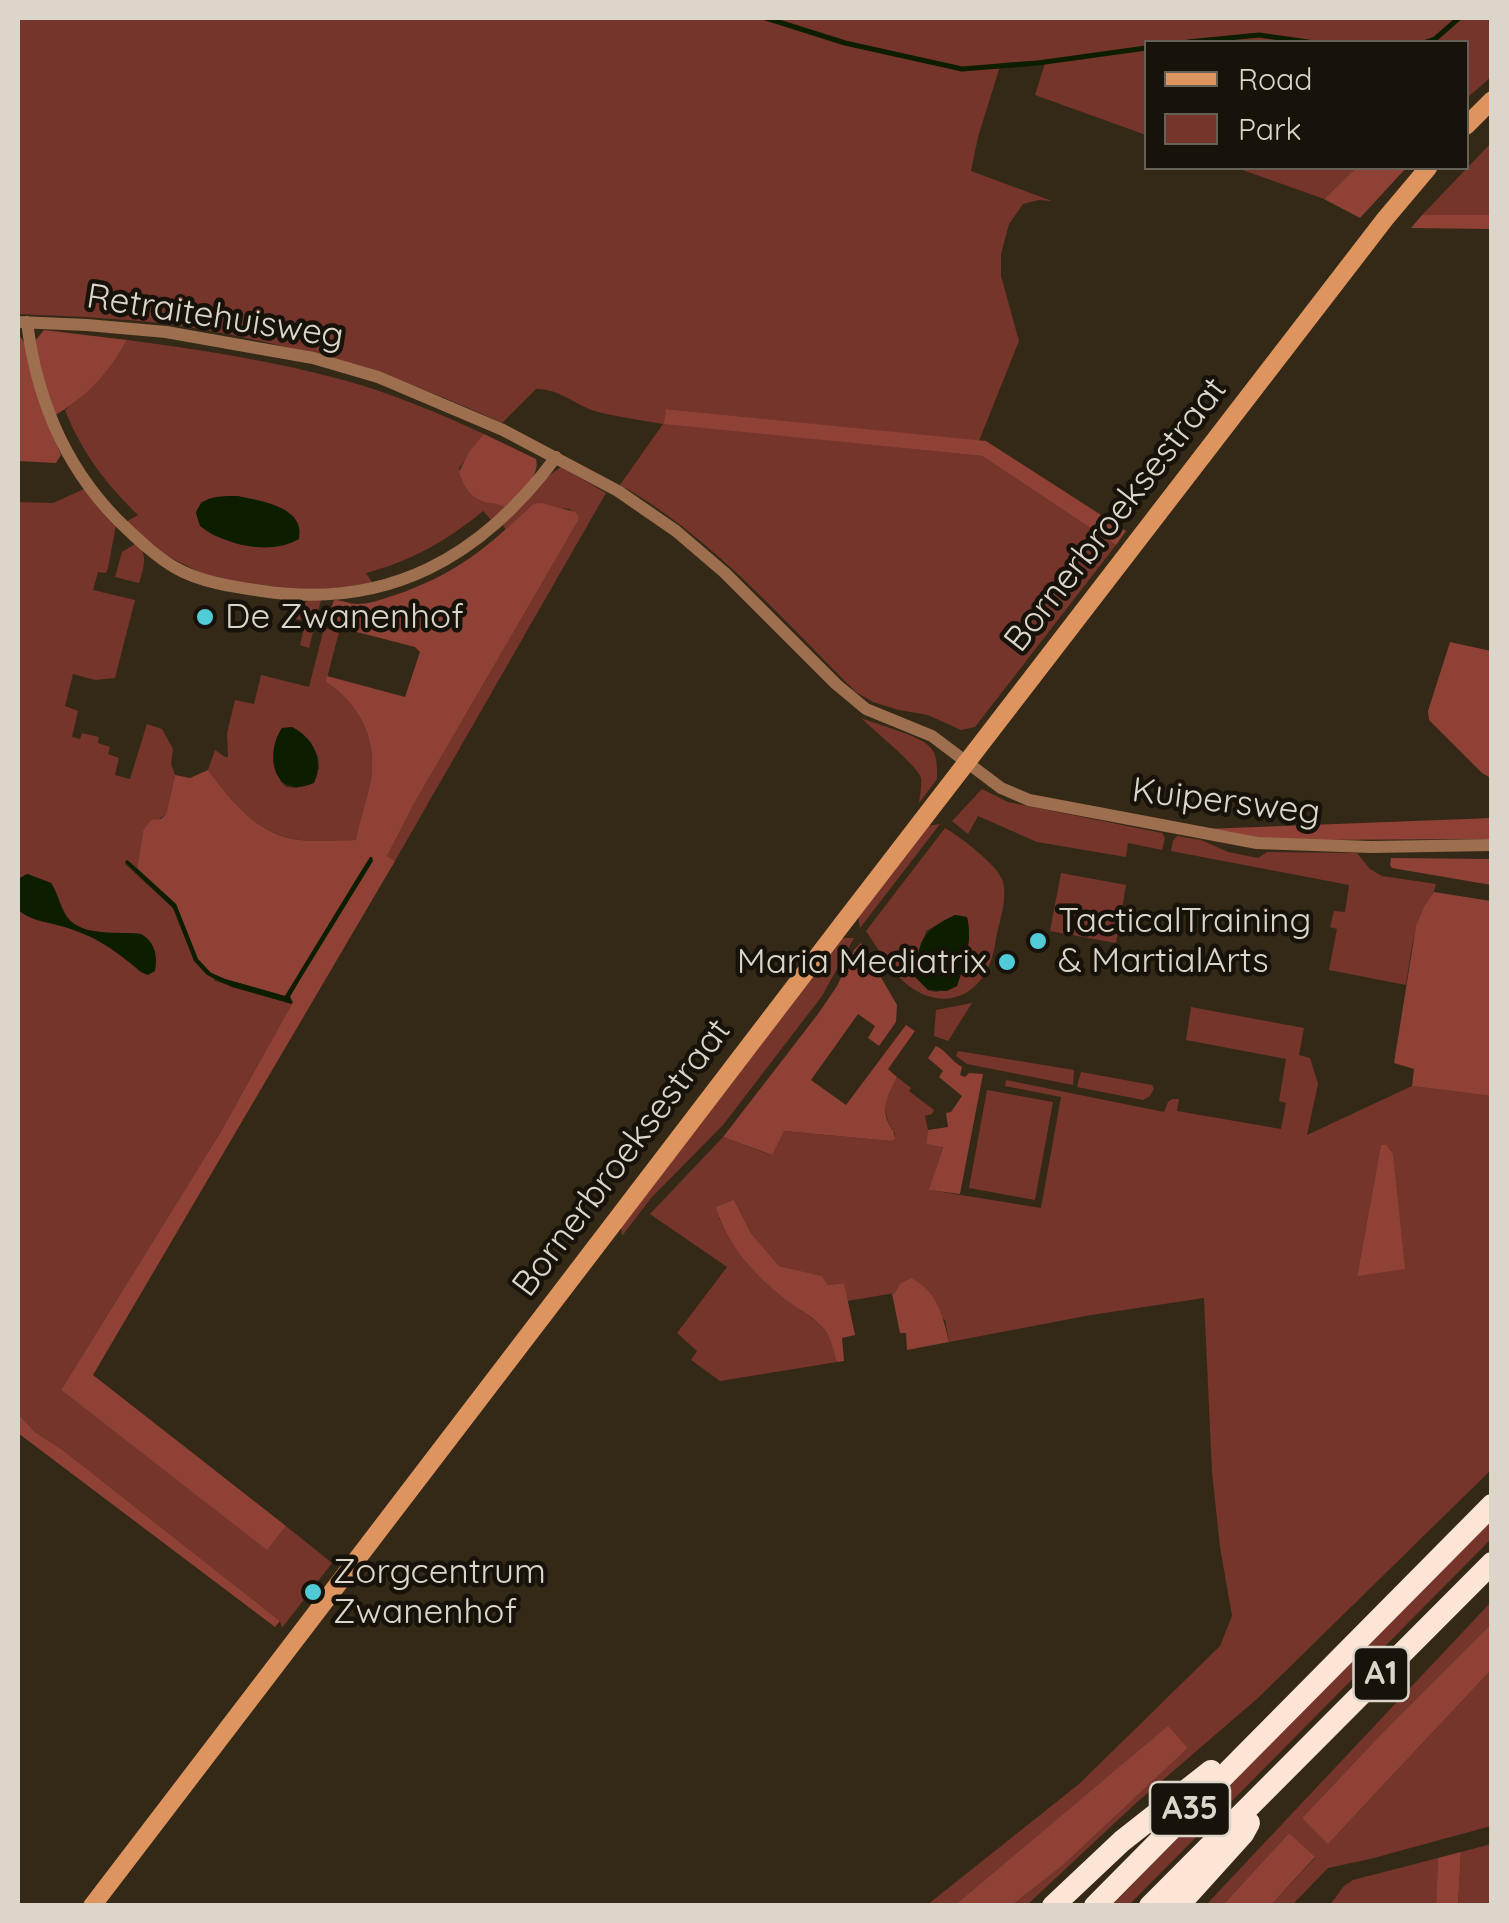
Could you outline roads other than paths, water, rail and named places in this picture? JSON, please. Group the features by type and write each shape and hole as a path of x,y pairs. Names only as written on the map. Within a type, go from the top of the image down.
{"highway":[{"name":"A1","path":"1052,1906 1122,1841 1284,1713 1492,1504"},
{"name":"A1","path":"1178,1906 1243,1834 1271,1785 1492,1563"},
{"name":"A35","path":"1095,1906 1284,1713"},
{"name":"A35","path":"1150,1906 1271,1785"}],"main road":[{"path":"1469,123 1492,100"},
{"name":"Bornerbroeksestraat","path":"92,1906 966,763 1426,170"}],"street":[{"name":"Retraitehuisweg","path":"556,457 529,490 478,537 432,569 398,582 328,595 282,594 206,580 178,569 146,546 106,508 76,469 44,403 22,322 166,332 313,358 378,377 503,430 556,457 618,491 676,531 725,572 853,700 879,716 932,736 966,763"},
{"name":"Kuipersweg","path":"966,763 1001,788 1029,800 1223,838 1371,847 1492,845"}],"waterway":[{"path":"766,18 845,43 962,69 1144,48"},
{"path":"1432,40 1459,18"},
{"path":"1208,40 1259,35 1294,40"}],"place":[{"name":"De Zwanenhof","path":"205,617"},
{"name":"TacticalTraining & MartialArts","path":"1038,941"},
{"name":"Maria Mediatrix","path":"1007,962"},
{"name":"Zorgcentrum Zwanenhof","path":"313,1592"}]}
